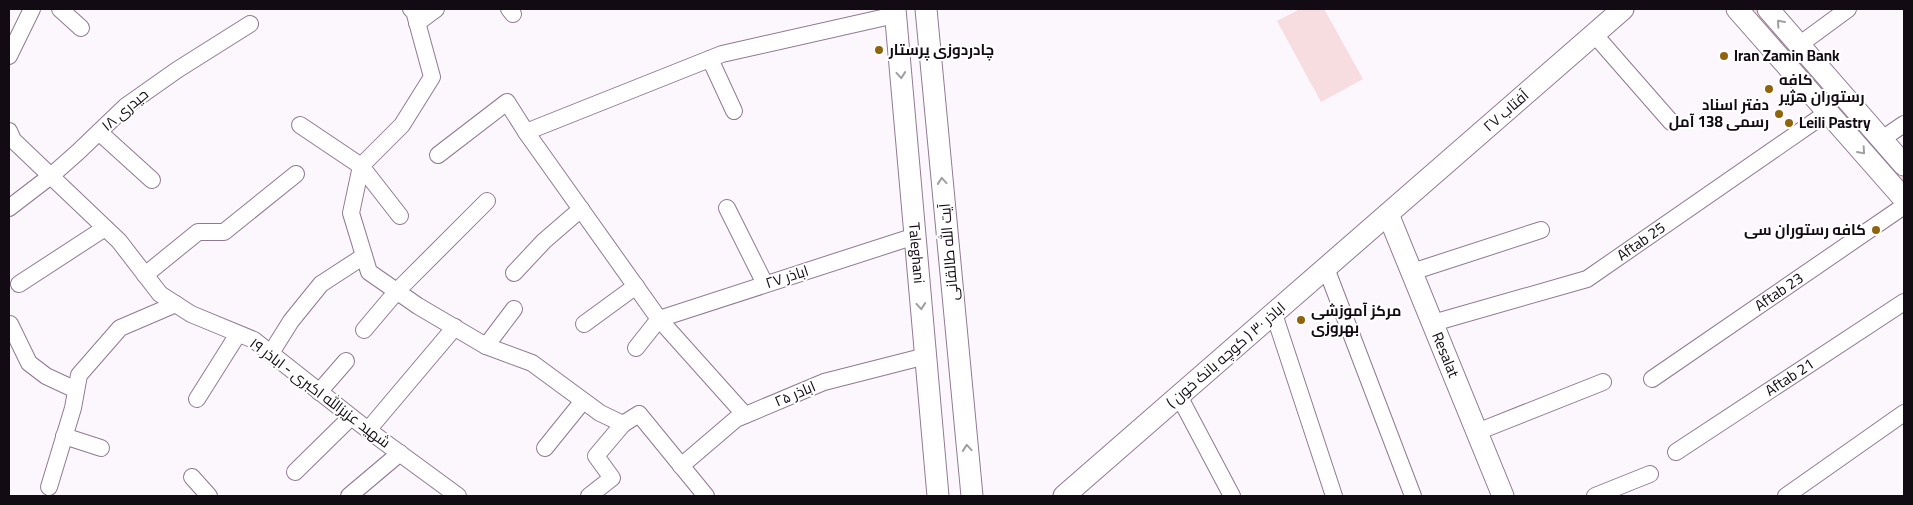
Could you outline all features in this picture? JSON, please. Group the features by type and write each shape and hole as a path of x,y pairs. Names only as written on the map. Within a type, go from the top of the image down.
{"main road":[{"name":"آیت الله طالقانی","path":"926,9 972,496"},
{"name":"آفتاب ۲۷","path":"1388,214 1624,9"},
{"path":"1737,9 1904,199"},
{"path":"1768,9 1904,165"},
{"name":"Taleghani","path":"895,12 938,496"},
{"name":"اباذر ۳۰ ( کوچه بانک خون )","path":"1064,496 1388,214"},
{"name":"Resalat","path":"1388,214 1503,496"}],"street":[{"path":"10,48 32,9"},
{"path":"60,9 81,28"},
{"path":"436,9 414,16 432,77 402,125 362,166 351,213 369,272 486,346 532,363 600,413 623,424"},
{"path":"1799,44 1848,9"},
{"path":"526,132 722,54 895,12"},
{"name":"حیدری ۱۸","path":"9,208 52,175 133,101 177,70 250,24"},
{"path":"1594,34 1671,122"},
{"path":"710,59 734,110"},
{"path":"438,155 507,102 526,132 659,319 745,415"},
{"name":"Aftab 25","path":"1433,323 1588,279 1828,112"},
{"path":"1882,140 1904,124"},
{"path":"300,125 362,166 400,216"},
{"name":"شهید عزیزالله اکبری - اباذر ۱۹","path":"9,132 13,140 52,175 119,241 160,294 191,314 254,340 351,417 458,496"},
{"path":"99,132 152,180"},
{"path":"145,275 198,232 224,232 296,174"},
{"path":"364,330 397,291 487,201"},
{"name":"Aftab 23","path":"1652,379 1904,206"},
{"path":"727,208 765,284"},
{"path":"514,273 544,241 581,209"},
{"path":"19,284 105,228"},
{"path":"1412,272 1540,230"},
{"name":"اباذر ۲۷","path":"659,319 915,236"},
{"path":"271,353 291,321 321,284 364,256"},
{"path":"1326,268 1413,496"},
{"path":"584,324 636,286"},
{"name":"Aftab 21","path":"1676,452 1904,302"},
{"path":"49,487 73,408 78,375 120,328 176,304"},
{"path":"486,346 514,309"},
{"path":"1274,314 1334,496"},
{"path":"636,348 659,319"},
{"path":"10,324 29,363 46,376 76,390"},
{"path":"368,430 455,327"},
{"path":"197,399 238,334"},
{"name":"اباذر ۲۵","path":"681,466 736,419 824,382 926,356"},
{"path":"319,392 346,361"},
{"path":"1477,432 1603,382"},
{"path":"1179,396 1232,496"},
{"path":"545,448 583,401"},
{"path":"1786,496 1904,413"},
{"path":"588,496 612,478 596,456 623,424 639,414 706,496"},
{"path":"295,472 351,417"},
{"path":"64,436 101,448"},
{"path":"349,496 400,453"},
{"path":"1595,496 1650,474"},
{"path":"192,478 209,496"}],"shaded area":[{"path":"1300,9 1324,9 1363,79 1321,102 1277,21"},
{"path":"1745,9 1758,9 1904,173 1904,190"}],"place":[{"name":"چادردوزی پرستار","path":"879,50"},
{"name":"Iran Zamin Bank","path":"1724,56"},
{"name":"کافه رستوران هژیر","path":"1769,89"},
{"name":"دفتر اسناد رسمی 138 آمل","path":"1779,114"},
{"name":"Leili Pastry","path":"1789,123"},
{"name":"کافه رستوران سی","path":"1876,230"},
{"name":"مرکز آموزشی بهروزی","path":"1301,320"}]}
